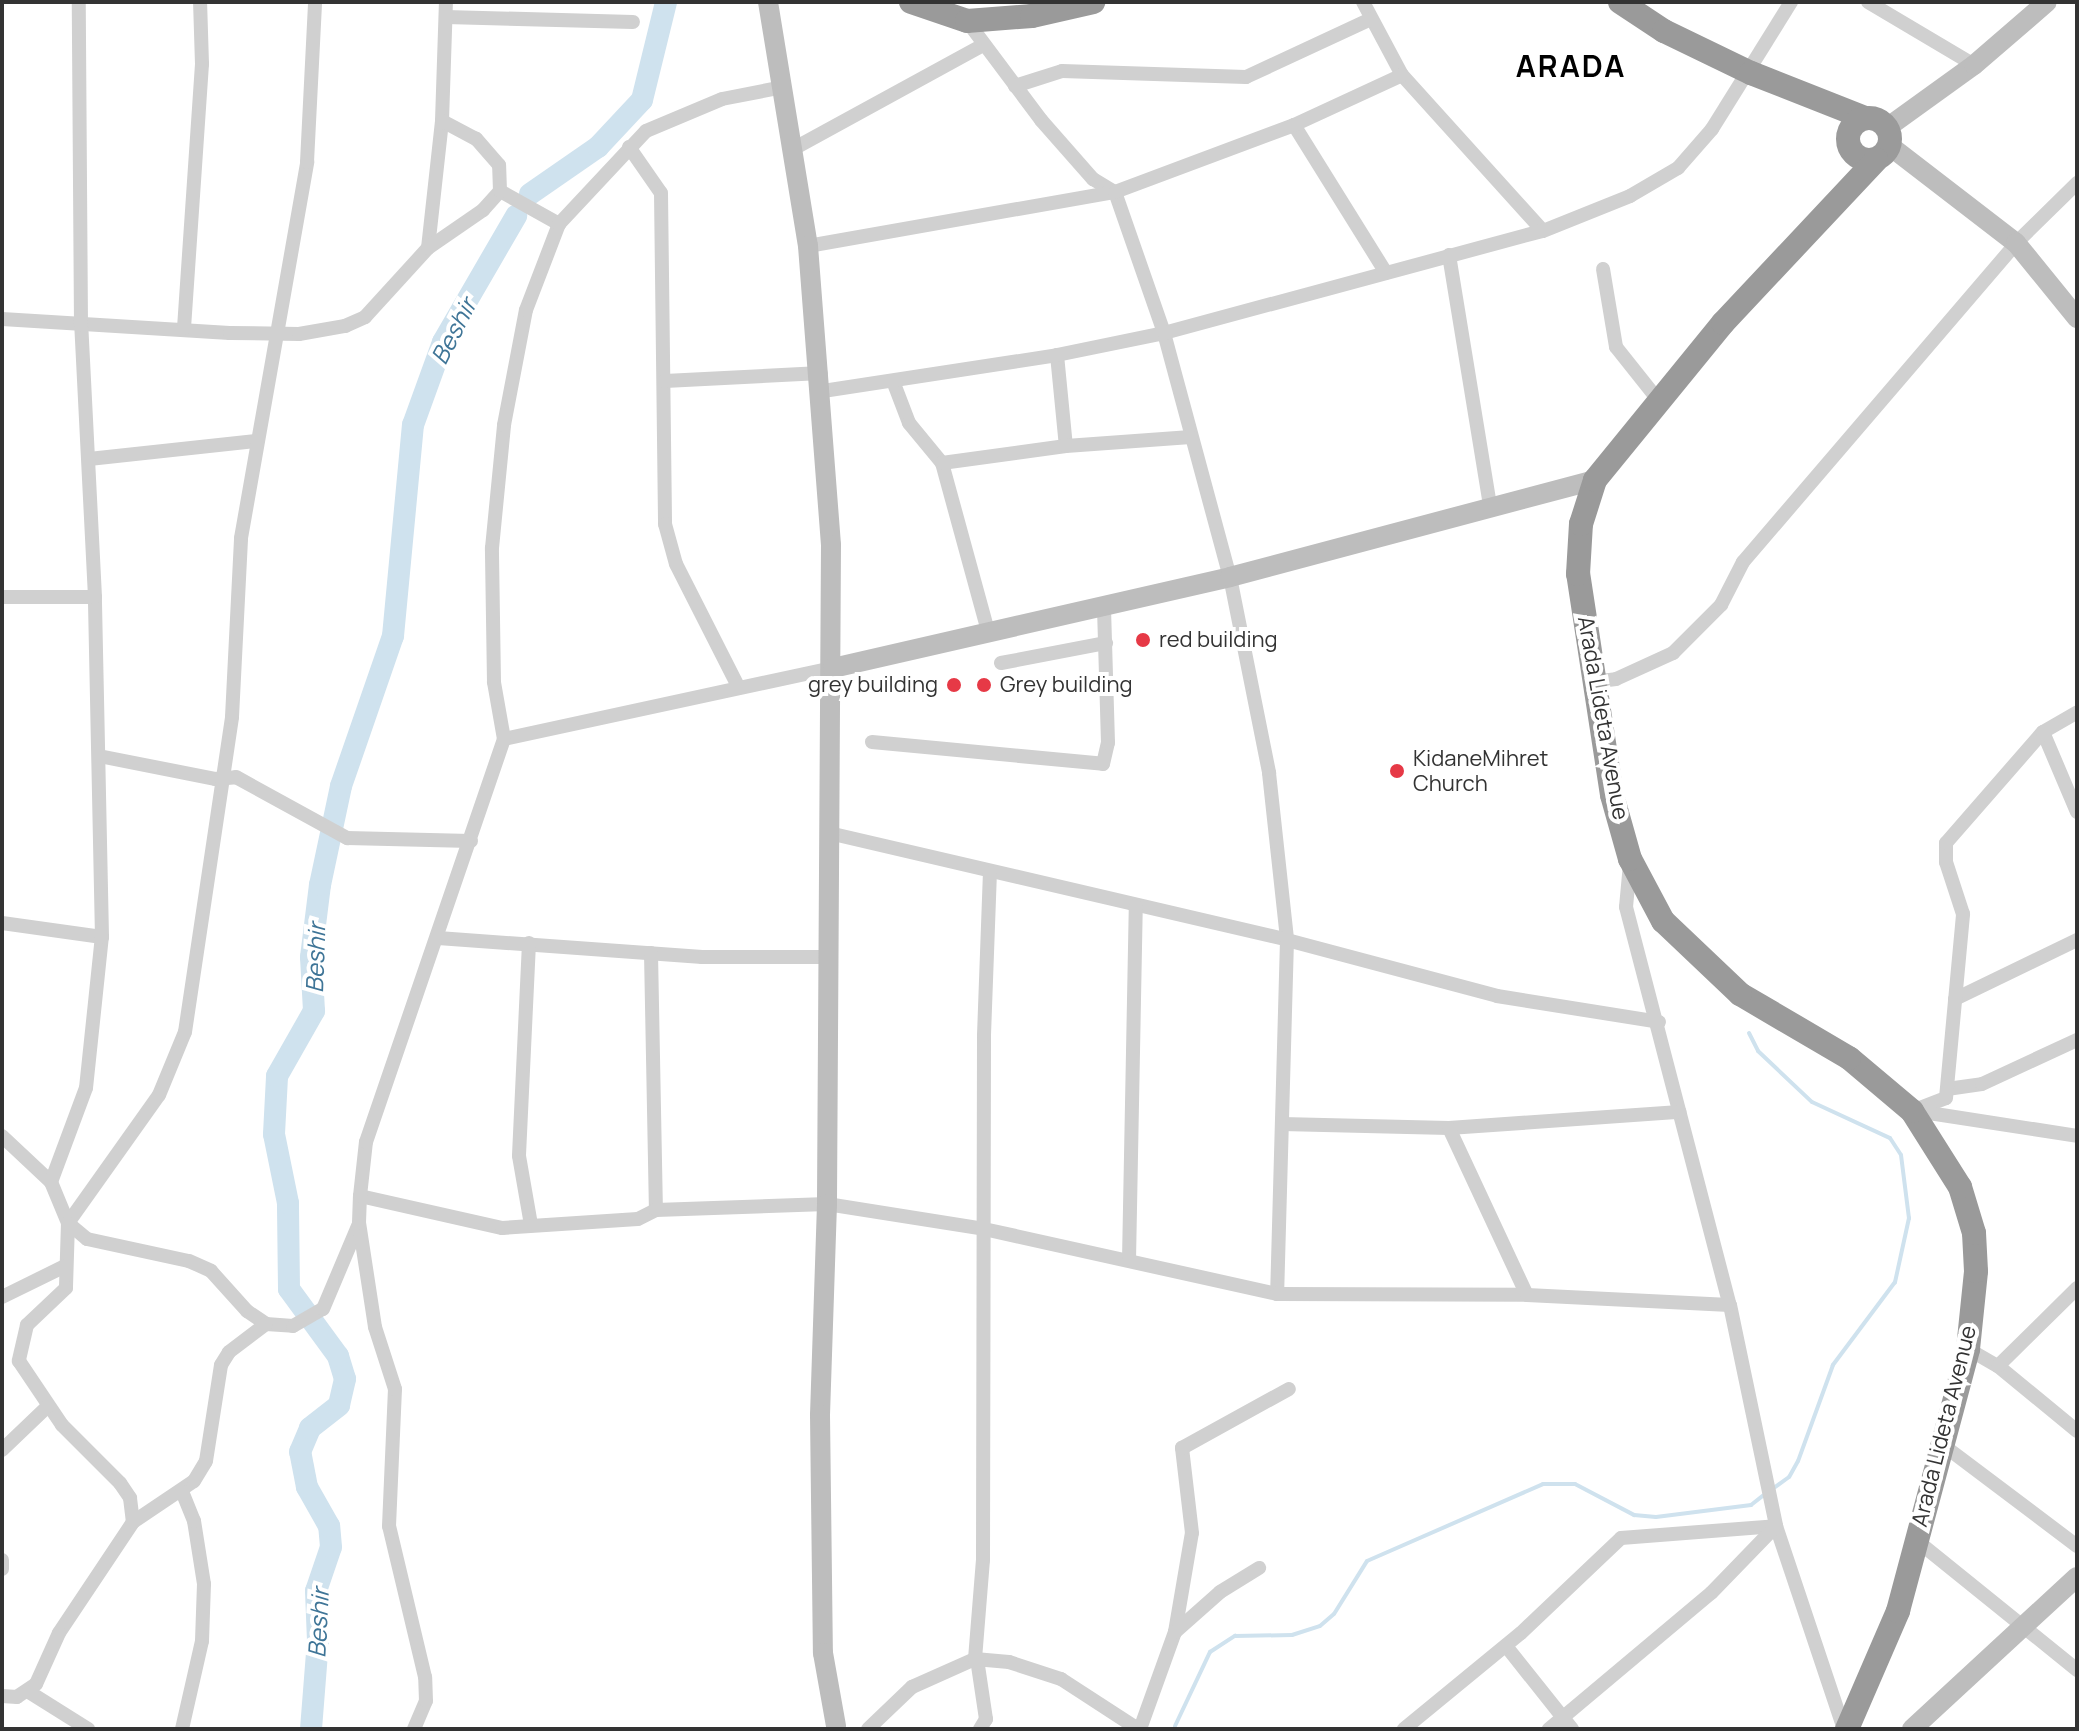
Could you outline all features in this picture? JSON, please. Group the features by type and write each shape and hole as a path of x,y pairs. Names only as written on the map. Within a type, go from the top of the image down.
{"highway":[{"path":"911,2 967,21 1032,16 1093,2"},
{"path":"1620,2 1664,31 1751,73 1865,118 1885,144 1856,157 1849,143 1814,99"},
{"name":"Arada Lideta Avenue","path":"1832,203 1851,128 1865,118"},
{"name":"Arada Lideta Avenue","path":"1846,1729 1888,1639 1968,1349 1976,1271 1974,1233 1960,1187 1912,1111 1849,1058 1740,994 1698,958 1663,921 1630,859 1592,682 1578,574 1581,524 1595,480 1659,401 1885,144"}],"main road":[{"path":"768,2 808,246 822,382 833,668 827,1204 820,1415 823,1653 836,1727"},
{"path":"2047,2 1885,144 2016,243 2077,318"},
{"path":"833,668 1230,577 1595,480"},
{"path":"1912,1729 2026,1628 2077,1577"}],"street":[{"path":"51,1182 86,1088 102,937 95,597 81,325 79,2"},
{"path":"184,328 202,64 200,2"},
{"path":"68,1223 159,1095 185,1032 235,681 241,538 256,441 280,334 307,162 315,2"},
{"path":"1363,2 1402,75 1543,231"},
{"path":"665,381 893,381 1057,355 1164,333 1543,231 1630,196 1678,168 1751,73 1791,2"},
{"path":"1868,2 1974,65"},
{"path":"428,248 442,121 446,10 633,22"},
{"path":"1015,86 1062,71 1246,77 1371,19"},
{"path":"967,21 1015,86 1093,179 1115,192 1164,333 1230,577 1269,773 1287,940 1277,1294"},
{"path":"793,149 983,45"},
{"path":"808,246 1115,192 1294,125 1402,75"},
{"path":"414,1729 426,1701 425,1677 389,1526 395,1389 375,1327 359,1223 360,1196 366,1142 504,739 494,682 492,548 504,425 526,310 559,224 646,131 709,104 784,87"},
{"path":"2,319 280,334 326,331 365,317 428,248 483,210 500,191 499,165 477,146 476,139 442,121"},
{"path":"1294,125 1386,273"},
{"path":"629,147 661,193 665,524 676,564 737,684"},
{"path":"1592,682 1616,679 1673,653 1721,605 1743,562 2016,243 2077,183"},
{"path":"500,191 559,224"},
{"path":"1449,255 1490,506"},
{"path":"1603,269 1616,347 1659,401"},
{"path":"1057,355 1066,446"},
{"path":"893,381 909,423 942,463 988,631"},
{"path":"942,463 1066,446 1191,437"},
{"path":"89,459 256,441"},
{"path":"2,597 95,597"},
{"path":"872,742 1097,767 1107,759 1108,743 1104,605"},
{"path":"1001,663 1106,643"},
{"path":"504,739 737,684 833,668"},
{"path":"1912,1111 1946,1098 1963,914 1946,862 1946,843 2043,732 2077,712"},
{"path":"2043,732 2077,812"},
{"path":"99,756 223,779 236,777 347,838 471,841"},
{"path":"829,833 1287,940 1497,996 1659,1022"},
{"path":"1630,859 1626,907 1659,1022 1679,1112 1730,1305 1776,1526 1846,1729"},
{"path":"980,1729 986,1719 976,1659 983,1560 990,873"},
{"path":"1129,1260 1136,906"},
{"path":"2,923 102,937"},
{"path":"438,938 651,953 828,957"},
{"path":"1955,999 2077,940"},
{"path":"529,943 519,1156 531,1225"},
{"path":"651,953 656,1210"},
{"path":"1947,1089 1982,1084 2077,1040"},
{"path":"1912,1111 2077,1136"},
{"path":"1282,1124 1449,1128 1679,1112"},
{"path":"1449,1128 1527,1295"},
{"path":"2,1136 51,1182 68,1223 64,1293 27,1325 18,1347 19,1361 48,1406 120,1483 130,1498 133,1522"},
{"path":"360,1196 474,1225 638,1219 656,1210 827,1204 984,1229 1277,1294 1527,1295 1730,1305"},
{"path":"68,1223 87,1239 129,1252 166,1255 211,1271 247,1311 266,1324 293,1326 323,1309 359,1223"},
{"path":"2,1297 65,1266"},
{"path":"1998,1366 2077,1288"},
{"path":"29,1692 59,1633 133,1522 182,1491 206,1461 221,1365 229,1352 266,1324"},
{"path":"1968,1349 1998,1366 2075,1427"},
{"path":"868,1729 912,1687 976,1659 1009,1662 1061,1679 1139,1729 1175,1632 1192,1533 1182,1448 1289,1389"},
{"path":"2,1450 48,1406"},
{"path":"1943,1445 2077,1546"},
{"path":"182,1491 194,1521 204,1584 202,1641 182,1729"},
{"path":"1404,1729 1506,1646 1621,1538 1776,1526"},
{"path":"1549,1729 1568,1724 1711,1593 1776,1526"},
{"path":"1916,1540 2077,1670"},
{"path":"2,1560 2,1569"},
{"path":"1175,1632 1220,1592 1259,1568"},
{"path":"1506,1646 1568,1724"},
{"path":"2,1696 29,1692 88,1729"}],"waterway":[{"name":"Beshir","path":"530,194 598,147 642,100 666,2"},
{"name":"Beshir","path":"311,1729 318,1641 316,1591 331,1547 329,1526 307,1487 300,1452 310,1428 339,1405 345,1379 338,1356 289,1289 288,1203 274,1134 277,1076 314,1011 311,957 320,885 341,786 393,636 413,425 443,342 516,216"},
{"path":"1749,1033 1758,1051 1812,1102 1890,1138 1901,1155 1909,1218 1895,1282 1833,1365 1798,1461 1789,1477 1771,1490"},
{"path":"1175,1726 1210,1652 1235,1636 1292,1635 1320,1626 1334,1614 1367,1561 1543,1484 1575,1484 1634,1515 1656,1517 1751,1505 1764,1495"}],"place":[{"name":"red building","path":"1143,640"},
{"name":"grey building","path":"954,685"},
{"name":"Grey building","path":"984,685"},
{"name":"KidaneMihret Church","path":"1397,771"}],"district":[{"name":"ARADA","path":"1571,66"}]}
